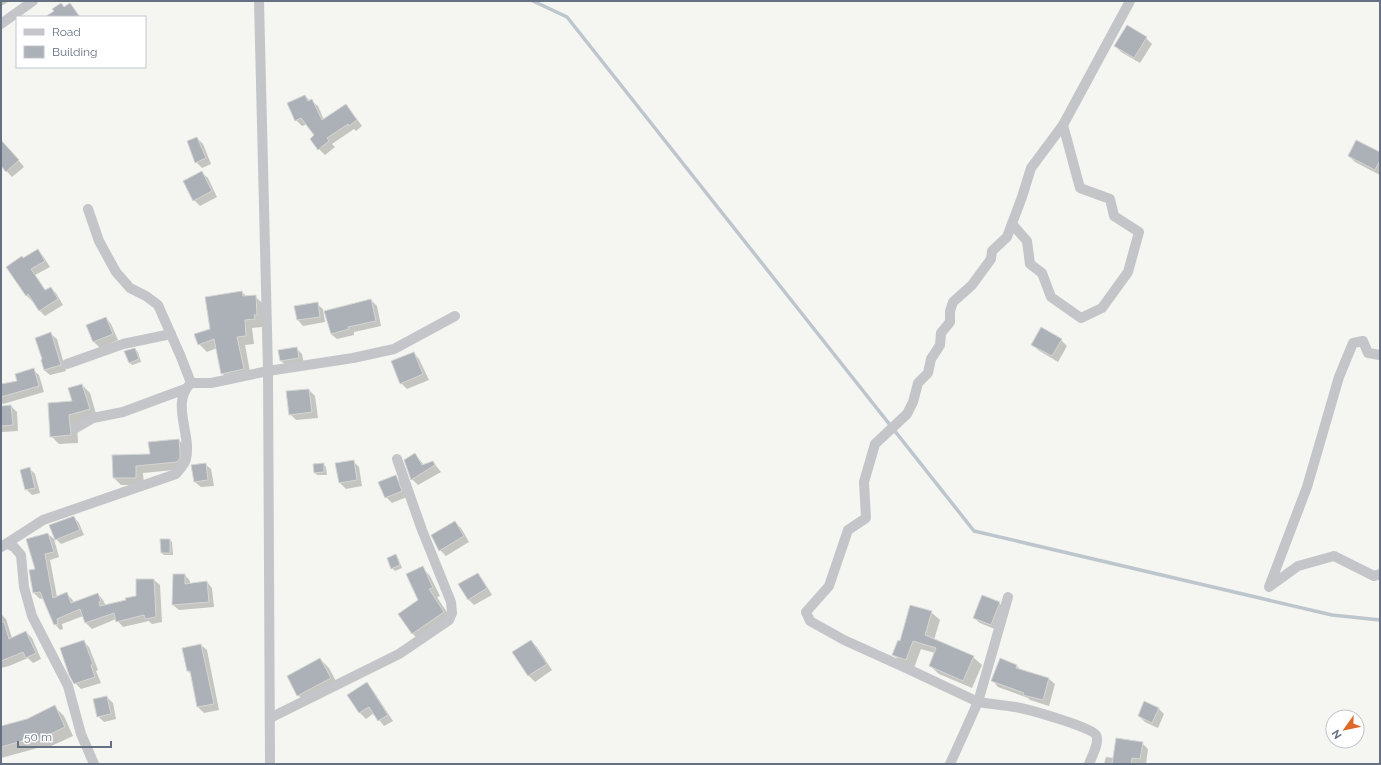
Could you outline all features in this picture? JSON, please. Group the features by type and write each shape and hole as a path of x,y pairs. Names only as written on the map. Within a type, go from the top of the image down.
{"street":[{"path":"1,24 33,1"},
{"path":"259,1 268,371 270,764"},
{"path":"1089,764 1098,743 1098,736 1094,732 1068,722 1016,707 978,702 844,640 810,621 806,612 829,586 848,530 866,518 864,482 875,444 907,414 913,402 918,383 928,373 931,359 940,345 941,333 950,322 950,311 953,302 972,285 991,259 992,251 1007,237 1031,168 1063,125 1130,1"},
{"path":"1012,224 1027,241 1030,264 1042,273 1051,297 1081,318 1102,308 1128,272 1139,232 1114,216 1110,199 1080,188 1063,125"},
{"path":"5,546 43,520 176,474 186,460 187,443 181,405 188,386 171,334 158,305 146,296 130,288 116,272 99,241 88,209"},
{"path":"76,428 94,418 123,412 188,386 394,350 455,316"},
{"path":"67,364 123,344 171,334"},
{"path":"1380,355 1368,353 1363,341 1354,343 1339,377 1307,487 1269,587 1298,566 1334,556 1374,576 1380,574"},
{"path":"270,718 399,654 449,620 452,613 451,602 422,530 397,459"},
{"path":"5,546 14,547 21,556 24,587 32,616 68,686 80,734 94,764"},
{"path":"950,764 978,702 1008,597"}],"building":[{"path":"61,3 64,7 70,3 79,16 46,16 54,11 52,9"},
{"path":"1127,25 1147,37 1134,58 1114,46"},
{"path":"305,95 308,101 312,99 322,120 346,104 357,120 349,126 348,124 327,138 329,141 318,150 310,139 314,135 301,118 295,121 287,103"},
{"path":"197,137 206,158 195,163 187,141"},
{"path":"1,140 19,160 6,172 1,166"},
{"path":"1356,140 1380,152 1380,160 1375,170 1348,156"},
{"path":"202,171 212,191 193,201 183,181"},
{"path":"38,249 45,261 31,269 45,290 51,287 58,299 39,311 28,294 26,296 6,267 22,256 23,258"},
{"path":"242,291 243,296 256,295 257,315 254,315 255,319 245,320 246,336 237,337 244,369 221,374 214,339 198,345 194,334 210,329 205,297"},
{"path":"371,299 376,321 348,327 349,329 331,334 324,311"},
{"path":"318,302 320,317 297,320 294,306"},
{"path":"106,317 113,334 93,342 86,325"},
{"path":"1041,327 1062,339 1052,356 1031,345"},
{"path":"51,332 61,365 44,370 35,338"},
{"path":"297,347 299,358 280,361 278,350"},
{"path":"135,348 139,359 129,363 124,351"},
{"path":"414,352 423,374 400,384 391,361"},
{"path":"34,368 39,386 1,397 1,384 17,381 15,374"},
{"path":"82,384 90,409 69,415 71,435 50,437 48,403 72,401 68,388"},
{"path":"309,389 312,412 289,415 286,391"},
{"path":"11,405 13,425 1,426 1,406"},
{"path":"179,439 180,458 177,462 136,466 136,478 113,478 112,455 150,454 148,442"},
{"path":"415,453 422,465 433,461 435,465 411,480 404,460"},
{"path":"354,460 357,480 339,483 335,463"},
{"path":"206,463 208,480 194,482 191,465"},
{"path":"324,463 324,472 314,473 313,464"},
{"path":"30,467 35,488 25,490 20,470"},
{"path":"396,475 402,491 385,498 378,482"},
{"path":"74,516 80,530 55,540 49,525"},
{"path":"455,521 464,536 439,551 431,535"},
{"path":"48,533 54,552 45,554 53,598 67,592 71,603 98,593 101,601 99,602 100,606 136,596 136,579 154,579 156,617 145,619 144,615 116,622 114,613 85,623 80,609 57,619 58,624 54,625 40,592 33,593 29,570 35,569 26,539"},
{"path":"160,539 170,539 170,553 161,553"},
{"path":"396,554 400,565 391,569 387,558"},
{"path":"423,566 433,588 429,589 444,612 412,634 398,614 418,600 406,574"},
{"path":"478,573 487,588 468,600 458,584"},
{"path":"173,574 185,574 185,584 207,581 209,602 172,605"},
{"path":"982,595 1000,602 991,625 973,618"},
{"path":"910,605 932,611 925,635 974,656 963,681 929,666 936,648 913,641 906,660 892,655 898,640 900,641"},
{"path":"1,622 4,622 9,639 26,631 36,653 26,658 23,652 1,661"},
{"path":"84,640 93,664 91,665 95,677 74,684 69,675 60,648"},
{"path":"531,640 547,664 528,676 512,652"},
{"path":"201,644 214,704 197,707 190,671 187,671 182,648"},
{"path":"320,658 331,678 297,696 287,676"},
{"path":"1000,658 1017,665 1016,668 1049,678 1043,700 1023,695 1024,693 991,681"},
{"path":"367,682 388,715 378,721 369,707 359,713 347,695"},
{"path":"107,696 111,714 97,717 93,699"},
{"path":"1144,701 1159,708 1152,723 1138,716"},
{"path":"55,705 65,727 38,740 36,737 1,747 1,726 27,719"},
{"path":"1116,738 1143,742 1140,759 1132,758 1131,764 1112,764"}],"waterway":[{"path":"533,1 567,17 974,531 1332,615 1380,620"}]}
